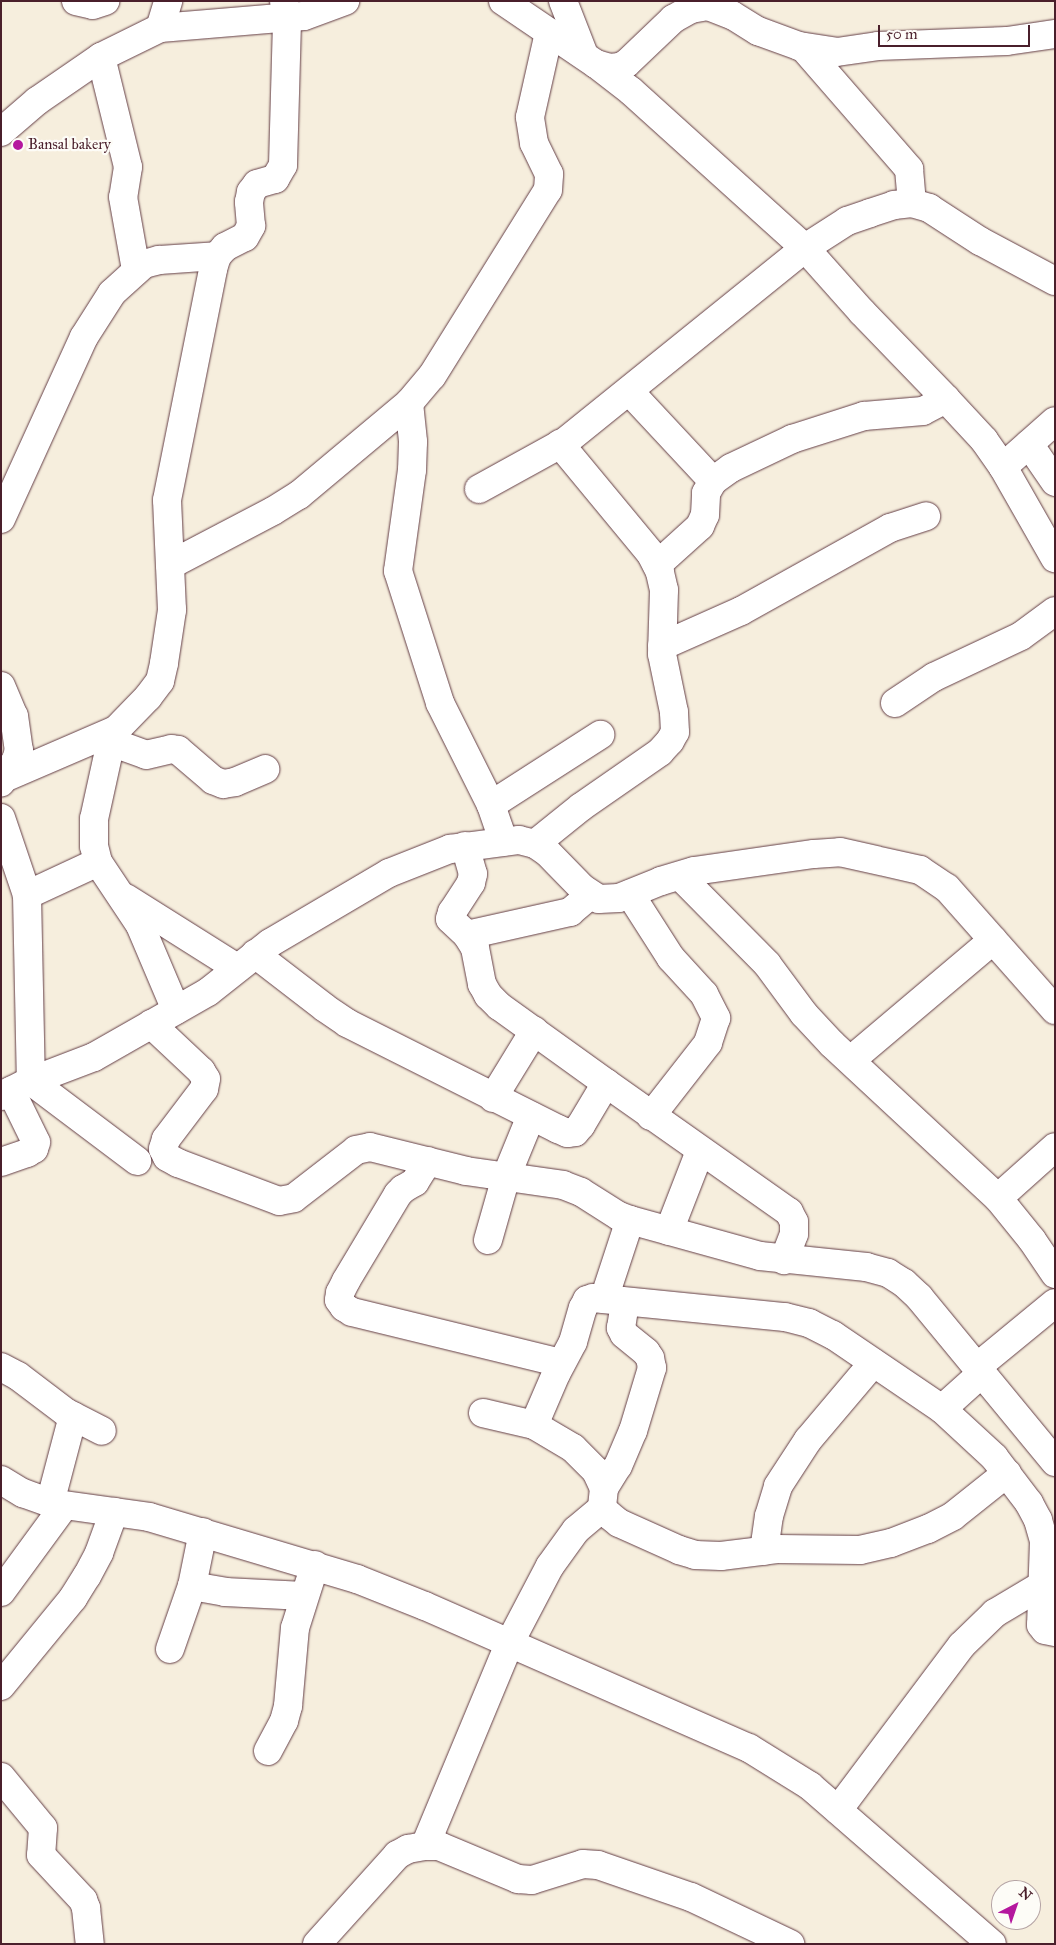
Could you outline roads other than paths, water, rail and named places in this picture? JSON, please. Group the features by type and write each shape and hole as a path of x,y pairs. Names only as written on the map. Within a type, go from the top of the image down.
{"street":[{"path":"76,1 93,5 105,1"},
{"path":"160,28 168,1"},
{"path":"1,132 37,101 100,57 160,28 285,10 304,16 345,1"},
{"path":"504,1 590,59 638,97 805,248 862,312 984,440 1003,467 1055,558"},
{"path":"564,1 590,59 610,68 620,68 673,19 690,9 709,4 758,31 803,46 837,52 878,46 1007,41 1055,34"},
{"path":"176,1010 140,925 98,862 94,846 94,819 114,736 160,682 172,610 167,500 216,256 225,247 245,238 251,226 249,202 251,192 257,184 275,179 283,165 285,10"},
{"path":"170,565 273,511 299,495 409,403 432,376 548,190 549,174 534,143 530,118 549,33"},
{"path":"803,46 909,169 912,203"},
{"path":"100,57 128,167 123,198 136,270"},
{"path":"479,488 560,444 629,391 805,248 847,221 894,205 912,203 929,208 980,241 1055,281"},
{"path":"1,519 84,337 112,294 144,264 159,260 216,256"},
{"path":"629,391 713,481"},
{"path":"657,565 700,526 705,515 706,493 713,481 731,468 792,439 864,416 922,411 946,400"},
{"path":"409,403 413,442 412,470 398,571 440,703 491,805 504,842"},
{"path":"1003,467 1055,421"},
{"path":"535,844 581,807 660,752 675,732 674,712 662,646 664,590 657,565 651,554 560,444"},
{"path":"1029,444 1055,482"},
{"path":"662,646 741,611 890,528 926,516"},
{"path":"896,703 934,677 1021,636 1055,611"},
{"path":"1,686 14,716 19,750 16,760 2,781"},
{"path":"114,736 146,755 171,749 178,750 213,780 223,784 235,782 265,769"},
{"path":"2,781 114,736"},
{"path":"491,805 600,736"},
{"path":"1,1162 27,1154 34,1149 36,1142 15,1090 27,895 4,836"},
{"path":"15,1090 94,1057 208,992 270,943 389,873 465,846 519,840 535,844 547,852 590,895 599,899 610,899 630,894 694,871 840,852 920,870 947,888 1055,1010"},
{"path":"465,846 473,874 472,883 450,918 467,935 475,948 482,984 488,995 651,1116 789,1212 794,1222 794,1234 784,1260"},
{"path":"27,895 98,862"},
{"path":"680,876 767,964 804,1014 998,1198 1032,1240 1055,1274"},
{"path":"117,892 246,961 347,1023 567,1133 575,1132 581,1125 606,1083"},
{"path":"630,894 671,958 704,994 716,1018 708,1043 651,1116"},
{"path":"467,935 570,912 590,895"},
{"path":"851,1060 993,940"},
{"path":"151,1024 201,1072 206,1080 204,1089 166,1139 163,1149 167,1157 178,1163 279,1201 294,1198 356,1150 370,1147 506,1177 529,1179 563,1186 581,1192 619,1216 630,1220 760,1256 784,1260 866,1267 888,1273 904,1283 919,1297 1055,1462"},
{"path":"494,1098 534,1031"},
{"path":"15,1090 137,1161"},
{"path":"488,1240 506,1177 530,1116"},
{"path":"998,1198 1055,1147"},
{"path":"668,1231 700,1151"},
{"path":"428,1161 416,1182 402,1189 398,1194 346,1281 339,1300 344,1307 352,1312 561,1363"},
{"path":"426,1846 510,1644 550,1566 576,1530 603,1498 633,1431 652,1368 650,1358 646,1352 624,1334 614,1300 630,1220"},
{"path":"534,1425 561,1363 573,1342 587,1300 593,1298 785,1317 809,1323 825,1331 942,1409 994,1457 1007,1473 1029,1503 1038,1520 1044,1542 1041,1625 1045,1630 1055,1632"},
{"path":"942,1409 979,1370 1055,1303"},
{"path":"764,1551 769,1516 778,1486 808,1440 874,1363"},
{"path":"1,1367 73,1416 102,1432"},
{"path":"483,1414 534,1425 573,1448 596,1471 603,1498 619,1523 679,1550 695,1555 721,1556 764,1551 860,1550 891,1543 928,1529 953,1516 1007,1473"},
{"path":"5,1579 57,1505 73,1416"},
{"path":"1,1480 22,1493 57,1505 149,1516 315,1565 425,1606 749,1748 810,1786 992,1944"},
{"path":"1,1686 73,1598 99,1553 114,1512"},
{"path":"170,1649 192,1586 203,1532"},
{"path":"268,1751 284,1721 288,1706 295,1628 315,1565"},
{"path":"838,1810 962,1645 995,1613 1042,1585"},
{"path":"192,1586 225,1592 304,1596"},
{"path":"1,1777 43,1828 44,1837 40,1846 41,1855 83,1900 86,1908 90,1944"},
{"path":"317,1944 397,1855 408,1849 426,1846 439,1846 518,1878 532,1880 583,1864 598,1866 691,1897 790,1944"}],"place":[{"name":"Bansal bakery","path":"18,145"}]}
